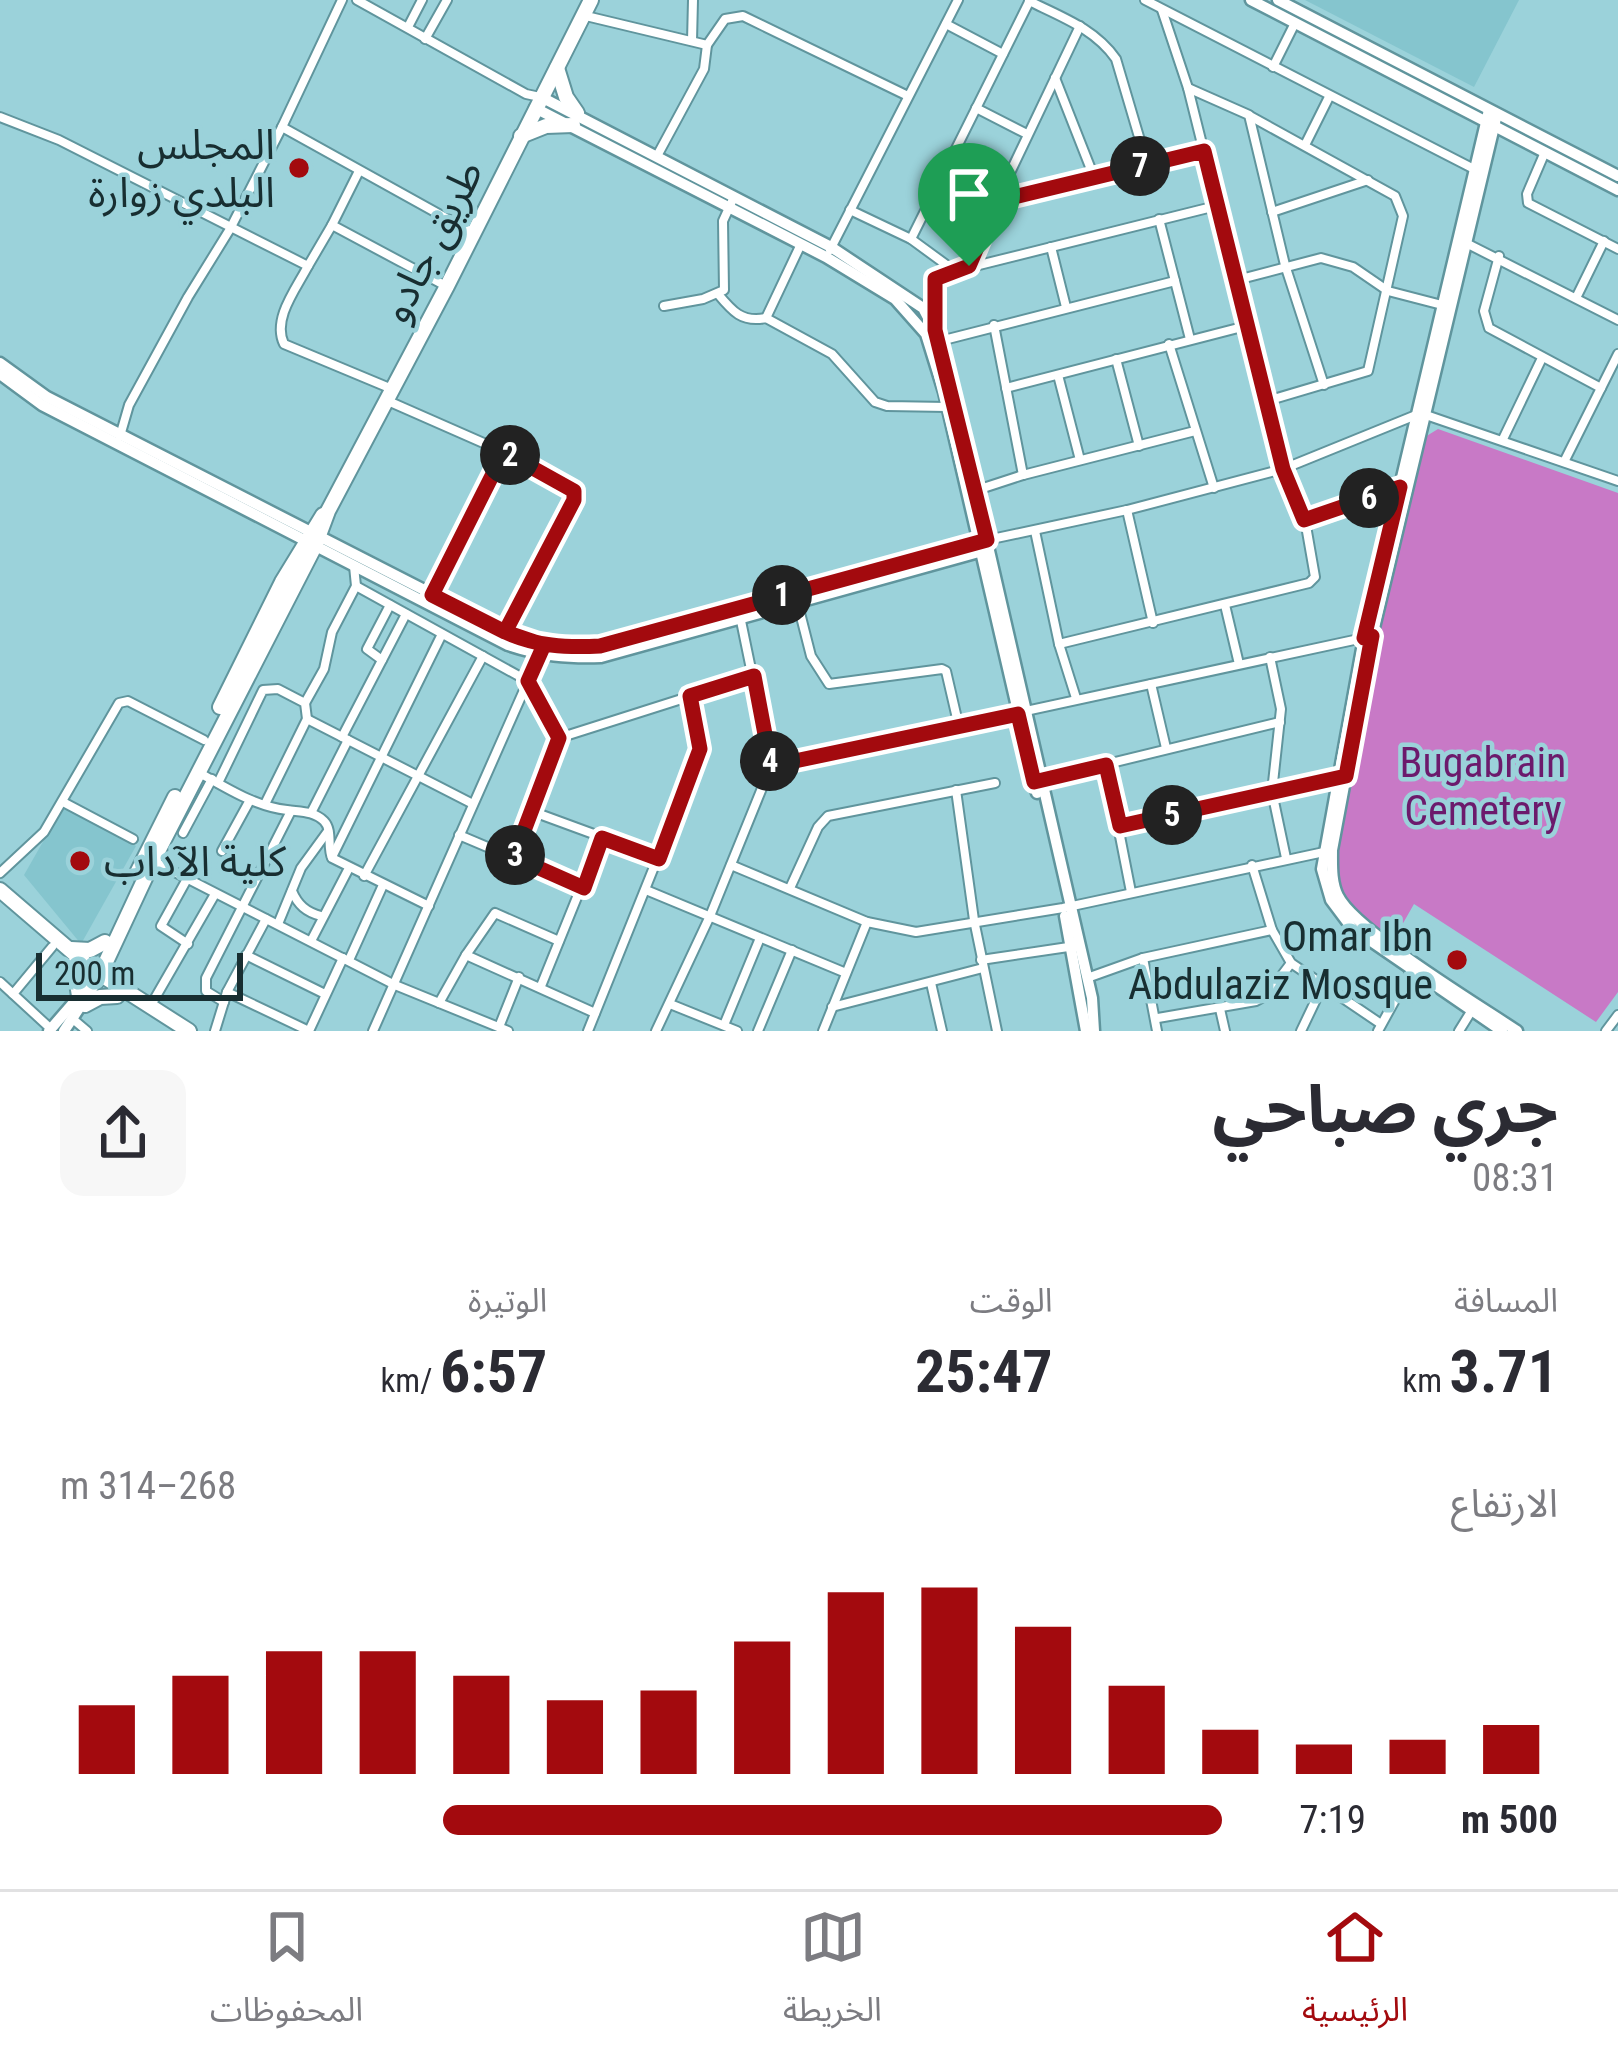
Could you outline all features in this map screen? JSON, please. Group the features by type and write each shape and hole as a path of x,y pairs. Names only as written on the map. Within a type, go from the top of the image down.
{"highway":[{"name":"طريق جادو","path":"95,975 105,941 204,740 447,286 534,100 591,0"},
{"path":"520,136 575,119 556,68"},
{"name":"طريق جادو","path":"95,975 153,861 209,778 312,538"},
{"path":"0,890 74,964 189,1031"},
{"path":"0,903 117,996 173,1031"},
{"path":"58,946 90,950 105,941"},
{"path":"74,964 82,1000 117,996"}],"street":[{"path":"118,439 129,404 230,229 342,0"},
{"path":"357,0 534,100 657,155 801,244 829,252 915,318 930,343 983,546 1076,946 1090,1031"},
{"path":"408,27 422,0"},
{"path":"425,39 447,0"},
{"path":"692,41 693,0"},
{"path":"829,252 958,0"},
{"path":"911,239 1030,0 1095,34 1116,59 1147,164"},
{"path":"1144,0 1474,169"},
{"path":"1251,0 1456,106 1491,118 1522,142 1618,190"},
{"path":"1278,0 1491,118 1618,176"},
{"path":"1058,644 1225,605 1309,583 1315,577 1304,520 1283,469 1188,88 1161,9"},
{"path":"583,15 707,45"},
{"path":"657,155 704,69 707,45 725,20 743,16 908,96"},
{"path":"1273,67 1295,23"},
{"path":"946,24 1004,54"},
{"path":"969,266 1079,26"},
{"path":"1055,78 1094,177"},
{"path":"1188,88 1370,180 1402,206 1368,370 1266,401"},
{"path":"1305,145 1329,97"},
{"path":"1456,106 1472,124 1483,151"},
{"path":"976,108 1027,134"},
{"path":"1249,115 1285,265 1324,385"},
{"path":"0,117 59,140 308,266"},
{"path":"1368,637 1491,118"},
{"path":"575,119 912,297 938,336"},
{"path":"282,127 474,234"},
{"path":"1517,1031 1414,965 1347,910 1333,881 1327,851 1400,487 1421,415 1442,305 1462,241 1474,169 1483,151 1522,142"},
{"path":"997,201 1204,151"},
{"path":"1545,152 1527,194 1528,203 1618,249"},
{"path":"359,171 280,320 279,335 284,344 574,491 574,500 505,632"},
{"path":"1272,212 1370,180"},
{"path":"934,193 987,221"},
{"path":"664,306 718,294 726,283 722,235 732,201"},
{"path":"983,546 938,336 935,279 953,270 1216,206"},
{"path":"850,210 911,239 953,270"},
{"path":"1159,219 1190,339"},
{"path":"332,225 447,286"},
{"path":"1462,241 1618,320"},
{"path":"1576,298 1604,242"},
{"path":"766,318 801,244"},
{"path":"1051,247 1066,307"},
{"path":"1499,256 1485,319 1489,328 1600,388"},
{"path":"1237,280 1321,258 1337,260 1388,291 1442,305"},
{"path":"938,336 1174,281"},
{"path":"718,294 736,315 766,318 832,354 875,402 947,407"},
{"path":"994,325 1023,475"},
{"path":"1006,388 1246,326"},
{"path":"1169,344 1214,488"},
{"path":"1564,462 1618,354"},
{"path":"1503,439 1542,358"},
{"path":"1116,359 1139,446"},
{"path":"0,363 36,391 118,439"},
{"path":"0,374 42,405 542,650"},
{"path":"1058,374 1080,460"},
{"path":"739,612 797,602 1006,538 1283,469 1421,415 1618,481"},
{"path":"974,491 1196,431"},
{"path":"432,595 504,452"},
{"path":"1304,520 1400,487"},
{"path":"1126,510 1153,623"},
{"path":"1036,531 1058,644 1076,698"},
{"path":"312,538 508,645 542,650 600,646 983,546"},
{"path":"265,804 307,719 305,703 324,669 332,632 356,586 354,564"},
{"path":"356,586 528,681 559,738 514,857"},
{"path":"797,602 811,656 829,684 942,669 959,727"},
{"path":"382,660 367,649 390,604"},
{"path":"1225,605 1239,664"},
{"path":"656,1031 710,916 771,766 739,612"},
{"path":"311,813 406,614"},
{"path":"332,858 442,634"},
{"path":"771,766 1368,637"},
{"path":"376,1030 542,650"},
{"path":"364,876 482,656"},
{"path":"1270,657 1280,722 1272,792 1286,858"},
{"path":"559,738 754,676"},
{"path":"1150,684 1166,748"},
{"path":"183,833 209,778 263,690 278,688 305,703"},
{"path":"587,1031 700,749 690,696"},
{"path":"0,873 40,838 124,701 204,740"},
{"path":"307,719 472,803"},
{"path":"1038,781 1280,722"},
{"path":"1106,765 1131,892"},
{"path":"1120,826 1341,777"},
{"path":"209,778 250,800 311,813 325,822 332,858"},
{"path":"790,888 818,827 828,816 995,783"},
{"path":"956,790 974,920 997,1031"},
{"path":"222,851 250,800"},
{"path":"63,802 133,839"},
{"path":"291,811 206,978 206,991 309,1031 383,885"},
{"path":"531,811 659,859"},
{"path":"278,924 292,889 328,830"},
{"path":"459,835 584,888"},
{"path":"541,986 602,838"},
{"path":"731,865 867,922 916,932 1067,907 1327,851"},
{"path":"332,858 429,906"},
{"path":"153,861 395,985 496,1028 519,977"},
{"path":"1252,865 1272,929 1291,963 1380,1028 1414,965"},
{"path":"310,941 350,868"},
{"path":"187,879 161,928 188,944"},
{"path":"292,889 297,902 321,916"},
{"path":"646,890 846,973"},
{"path":"150,1006 215,894"},
{"path":"439,1003 495,913 559,941"},
{"path":"214,1031 225,997 266,919"},
{"path":"823,1031 867,922"},
{"path":"1083,979 1143,958 1272,929"},
{"path":"724,1025 760,938"},
{"path":"13,994 58,946"},
{"path":"832,1007 931,983 982,964 1076,946"},
{"path":"758,1031 792,950"},
{"path":"466,955 595,1014"},
{"path":"247,956 325,994"},
{"path":"1143,958 1157,1031"},
{"path":"1157,1018 1256,1001 1291,963"},
{"path":"55,1030 74,1020 95,975"},
{"path":"0,982 55,1030"},
{"path":"931,983 942,1031"},
{"path":"1301,1031 1322,987"},
{"path":"55,1030 82,1000"},
{"path":"670,1004 737,1031"},
{"path":"1459,1031 1474,1006"},
{"path":"1474,1006 1502,1031"},
{"path":"1220,1008 1225,1031"},
{"path":"1606,1031 1618,1015"},
{"path":"74,1020 87,1031"}],"shaded area":[{"path":"1305,0 1519,0 1474,87"},
{"name":"كلية الآداب","path":"64,805 136,846 81,944 24,875"}],"green space":[{"name":"Bugabrain Cemetery","path":"1438,429 1618,493 1618,992 1596,1022 1414,904 1394,939 1349,907 1340,892 1332,856 1373,645 1420,440"}],"place":[{"name":"المجلس البلدي زوارة","path":"299,168"},
{"name":"كلية الآداب","path":"80,861"},
{"name":"Omar Ibn Abdulaziz Mosque","path":"1457,960"}],"route":[{"path":"969,266 935,279 935,330 987,540 600,646 544,645 505,632 574,500 574,491 504,452 432,595 505,632 512,635 544,645 528,681 559,738 514,857 584,888 602,838 659,859 700,749 690,696 754,676 771,766 1018,714 1034,782 1106,765 1120,826 1346,776 1372,636 1364,638 1400,487 1304,520 1283,469 1204,151 997,201 969,266"}]}
